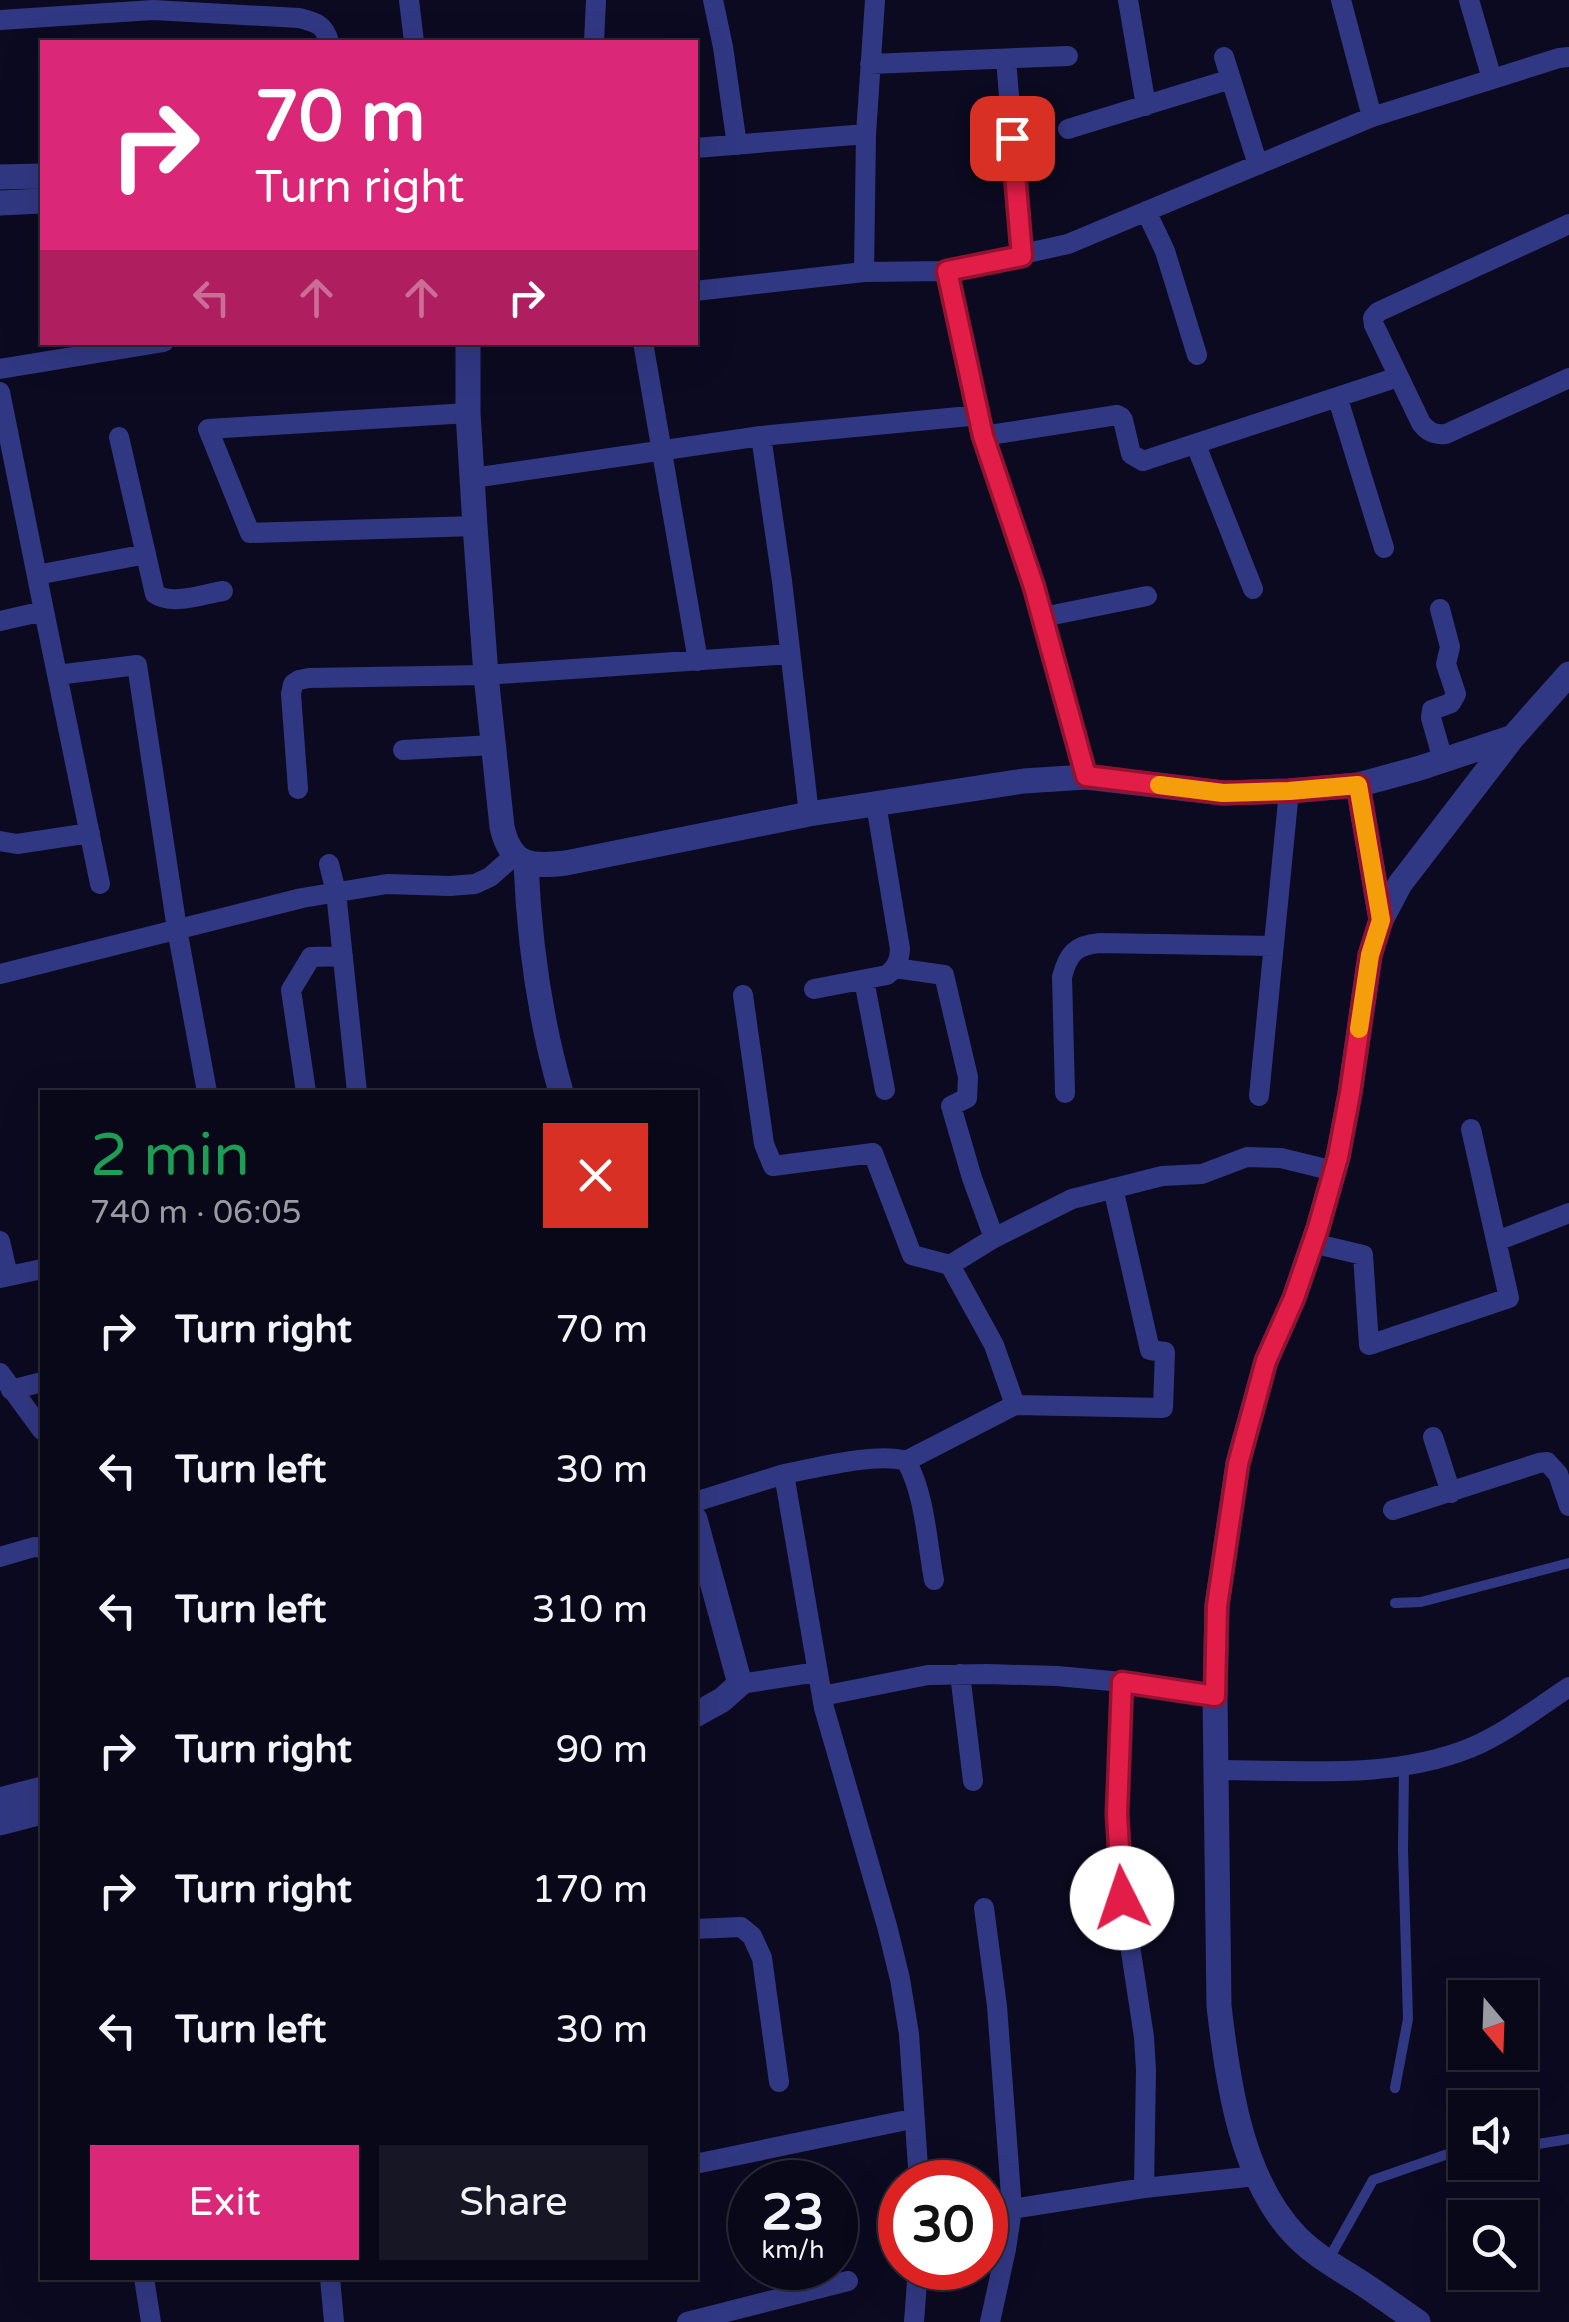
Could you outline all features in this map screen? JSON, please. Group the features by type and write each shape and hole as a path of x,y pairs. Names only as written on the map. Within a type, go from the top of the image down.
{"street":[{"path":"409,0 414,40"},
{"path":"594,40 596,0"},
{"path":"713,0 737,144"},
{"path":"864,272 866,134 875,0"},
{"path":"1128,0 1146,106"},
{"path":"1341,0 1372,118"},
{"path":"1469,0 1492,79"},
{"path":"0,20 25,10 152,5 298,9 318,22 329,40"},
{"path":"870,64 1068,56"},
{"path":"1224,57 1258,165"},
{"path":"698,292 864,272 947,271 1068,244 1372,118 1569,58"},
{"path":"1006,59 1022,256"},
{"path":"1068,129 1231,80"},
{"path":"698,148 866,134"},
{"path":"0,177 40,176"},
{"path":"0,204 40,201"},
{"path":"1146,211 1168,262 1198,356"},
{"path":"1569,224 1378,312 1373,318 1421,423 1436,434 1446,434 1569,378"},
{"path":"947,271 983,436 1043,617 1086,776"},
{"path":"0,368 145,345"},
{"path":"468,345 475,526 493,745 506,844 520,859 545,866 566,863 809,814 1024,781 1086,776 1223,793 1358,785 1513,737"},
{"path":"644,345 698,660"},
{"path":"983,436 1116,416 1123,420 1131,454 1143,461 1398,377"},
{"path":"0,392 100,884"},
{"path":"1338,398 1384,548"},
{"path":"468,412 208,429 250,533 475,526"},
{"path":"473,478 761,436 980,415"},
{"path":"761,436 809,814"},
{"path":"119,437 155,594 163,599 223,591"},
{"path":"1196,445 1253,589"},
{"path":"37,574 146,554"},
{"path":"1043,617 1146,596"},
{"path":"1440,609 1450,647 1446,664 1456,694 1452,703 1432,710 1443,760"},
{"path":"0,621 44,611"},
{"path":"298,790 291,694 293,684 299,680 486,675 790,654"},
{"path":"57,675 138,665 177,930 207,1090"},
{"path":"1418,2322 1327,2263 1298,2238 1273,2208 1256,2176 1244,2140 1224,2054 1219,2006 1217,1606 1238,1464 1266,1361 1294,1298 1334,1171 1370,955 1381,920 1400,884 1513,737 1569,674"},
{"path":"403,750 493,745"},
{"path":"1358,785 1381,920"},
{"path":"1259,1096 1289,791"},
{"path":"814,989 887,975 896,968 900,949 876,804"},
{"path":"0,842 17,844 90,833"},
{"path":"0,974 336,892 387,884 475,884 520,859"},
{"path":"520,859 541,1004 559,1090"},
{"path":"330,864 357,1090"},
{"path":"1065,1093 1062,977 1066,962 1085,944 1274,946"},
{"path":"306,1090 292,990 311,957 343,956"},
{"path":"896,968 944,975 968,1077 967,1098 951,1106 994,1238"},
{"path":"864,980 885,1090"},
{"path":"744,995 764,1144 773,1166 873,1153 912,1256 950,1265 1072,1199 1162,1176 1202,1174 1248,1157 1281,1158 1334,1171"},
{"path":"1312,1243 1363,1255 1368,1345 1509,1298 1471,1129"},
{"path":"698,1501 784,1474 876,1458 906,1460 1014,1405 1163,1408 1165,1352 1150,1350 1113,1188"},
{"path":"1497,1241 1569,1213"},
{"path":"0,1242 4,1277 40,1269"},
{"path":"950,1265 994,1345 1014,1405"},
{"path":"6,1381 40,1382"},
{"path":"6,1381 40,1427"},
{"path":"1433,1436 1451,1492"},
{"path":"906,1460 918,1491 934,1580"},
{"path":"1393,1510 1548,1462 1558,1474 1569,1506"},
{"path":"784,1474 816,1672 900,1980 917,2160"},
{"path":"698,1534 731,1692"},
{"path":"0,1557 40,1548"},
{"path":"698,1698 816,1672"},
{"path":"822,1696 928,1675 960,1674 1057,1676 1215,1696"},
{"path":"960,1674 973,1781"},
{"path":"1122,1682 1119,1873 1144,2036 1144,2188"},
{"path":"1216,1770 1278,1772 1404,1766 1442,1758 1500,1734 1569,1687"},
{"path":"698,1713 731,1692"},
{"path":"0,1800 40,1790"},
{"path":"0,1822 40,1812"},
{"path":"984,1908 1012,2209 990,2322"},
{"path":"698,1930 741,1927 752,1936 762,1958 779,2082"},
{"path":"698,2163 902,2121"},
{"path":"1012,2209 1144,2188 1256,2176"},
{"path":"144,2280 151,2322"},
{"path":"330,2280 334,2322"},
{"path":"687,2322 813,2290"},
{"path":"914,2322 916,2290"}],"lane":[{"path":"1395,1603 1420,1602 1569,1563"},
{"path":"1395,2088 1408,2020 1402,1850 1404,1766"},
{"path":"1538,2144 1569,2139"},
{"path":"1327,2263 1374,2180 1448,2154"}],"slow traffic":[{"path":"1159,785 1223,793 1358,785 1381,920 1370,955 1359,1029"}],"route":[{"path":"1012,138 1022,256 947,271 983,436 1034,587 1086,776 1223,793 1358,785 1381,920 1370,955 1338,1157 1294,1298 1266,1361 1238,1464 1217,1606 1215,1696 1122,1682 1117,1814 1122,1898"}]}
